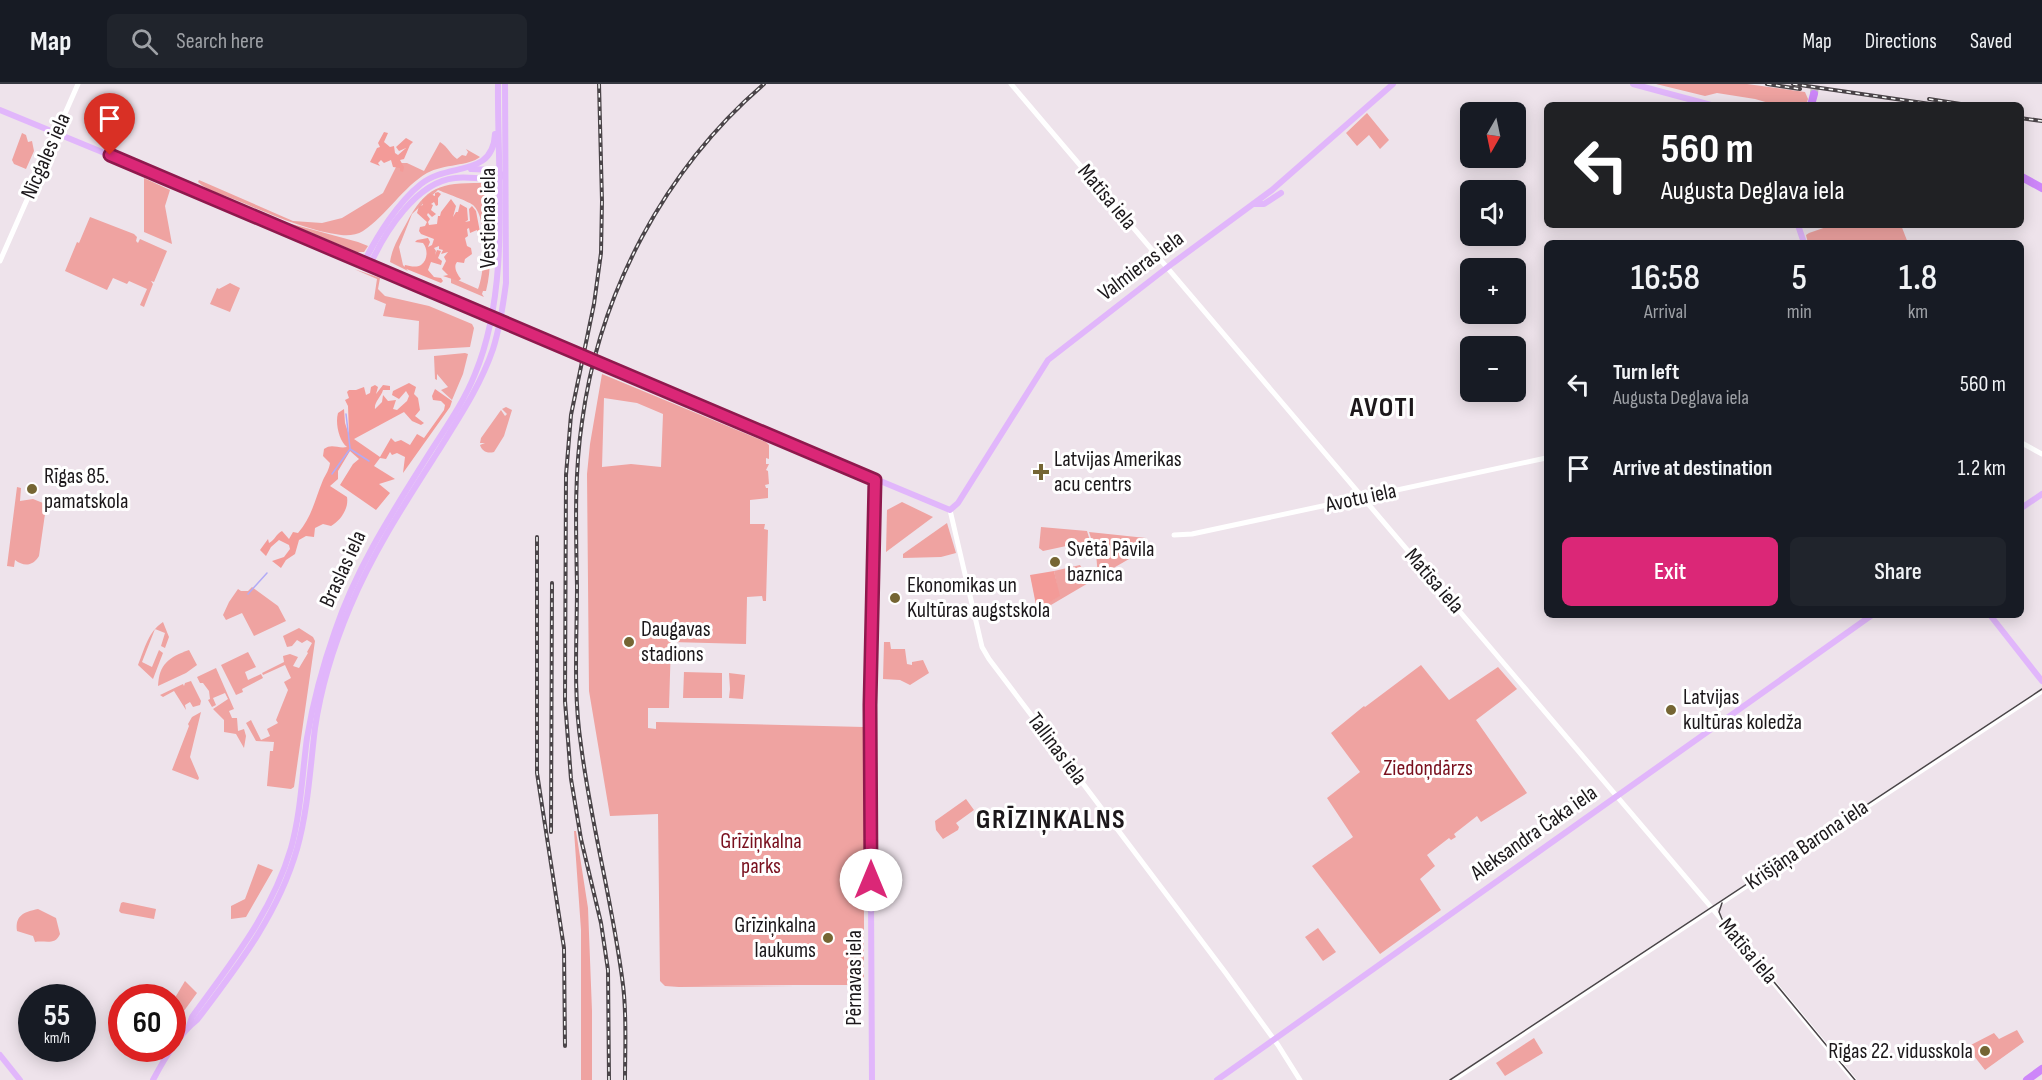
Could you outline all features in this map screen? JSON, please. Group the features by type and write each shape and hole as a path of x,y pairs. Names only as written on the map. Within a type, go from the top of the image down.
{"highway":[{"path":"1813,102 1814,94"},
{"path":"2024,178 2042,188"},
{"path":"2027,1080 2042,1069"}],"main road":[{"name":"Vestienas iela","path":"492,351 503,312 506,283 498,84"},
{"name":"Vestienas iela","path":"484,349 498,278 505,84"},
{"name":"Valmieras iela","path":"950,510 958,503 1048,360 1281,182 1393,84"},
{"path":"1633,84 1700,102"},
{"path":"0,110 950,510"},
{"path":"367,264 379,234 412,191 433,176 449,170 476,165 489,156 494,146 498,122"},
{"path":"462,168 493,170 503,176"},
{"path":"367,264 414,200 431,185 454,178 503,176"},
{"path":"1253,204 1264,204 1281,193"},
{"name":"Braslas iela","path":"296,841 308,736 316,695 343,608 377,538 467,392 484,349"},
{"name":"Braslas iela","path":"296,841 305,817 317,719 334,652 349,610 388,530 469,401 492,351"},
{"name":"Pērnavas iela","path":"872,1080 870,705 875,480"},
{"path":"2024,506 2042,494"},
{"name":"Aleksandra Čaka iela","path":"1217,1080 1868,618"},
{"path":"1992,618 2042,681"},
{"path":"153,1080 188,1027 192,1017 262,918 296,841"},
{"path":"0,1055 20,1080"}],"street":[{"name":"Nīcgales iela","path":"0,261 78,84"},
{"name":"Matīsa iela","path":"1011,84 1712,908 1854,1080"},
{"path":"2024,444 2042,454"},
{"name":"Avotu iela","path":"1174,535 1191,534 1544,458"},
{"name":"Tallinas iela","path":"950,510 982,646 989,659 1274,1040 1300,1080"},
{"name":"Krišjāņa Barona iela","path":"1453,1080 2042,691"}],"green space":[{"path":"1656,84 1747,84 1805,92 1808,99 1807,102 1766,102 1717,93 1705,96"},
{"path":"1367,113 1389,140 1380,149 1369,135 1357,146 1346,133"},
{"path":"22,133 26,135 28,142 32,141 34,151 26,169 14,164 12,160"},
{"path":"440,142 457,159 462,155 466,156 468,152 466,149 480,157 427,173 410,186 371,225 352,235 328,233 301,226 206,188 198,182 199,180 293,221 322,223 342,218 383,193 398,163 407,163 424,171"},
{"path":"144,178 170,190 165,206 172,244 144,232"},
{"path":"481,183 485,187 490,252 489,278 486,291 482,294 484,297 451,283 451,277 478,289 484,246 478,212 470,203 438,190 412,214 399,247 403,265 408,271 390,262 394,247 413,211 428,194 445,186"},
{"path":"90,217 134,234 138,243 140,239 167,251 154,282 151,281 153,284 144,307 140,305 147,289 129,281 127,284 113,278 107,290 65,271"},
{"path":"288,223 368,246 364,252 357,252"},
{"path":"1823,228 1902,228 1907,240 1807,240 1806,235"},
{"path":"354,269 380,278 378,289 385,296 429,306 472,324 474,328 470,347 418,350 419,321 383,316 386,304 374,299 377,279"},
{"path":"230,283 240,288 230,312 210,304 217,288"},
{"path":"468,354 463,374 452,400 441,390 448,387 437,374 437,380 435,379 434,356"},
{"name":"Grīziņkalna parks","path":"602,374 769,445 769,459 766,458 766,464 769,464 766,470 769,484 765,485 768,488 768,498 750,500 750,524 765,524 764,529 768,530 766,601 763,601 762,596 747,597 746,644 671,642 669,708 648,708 648,728 656,729 656,722 864,727 864,980 861,985 696,985 796,986 679,987 665,986 660,981 658,814 610,816 589,691 587,474","holes":["604,398 637,403 663,414 661,467 631,464 602,467"]},
{"path":"506,407 512,410 504,436 494,452 485,452 480,445 485,443 480,443 481,438 501,410 505,416 507,414 502,409"},
{"path":"17,487 21,488 20,501 33,499 43,503 47,500 39,556 34,562 28,564 15,560 14,567 7,566"},
{"path":"902,502 933,517 886,552 887,510"},
{"path":"947,523 956,553 941,557 903,558 903,554"},
{"path":"1041,527 1087,531 1092,547 1080,549 1071,545 1043,551 1039,548"},
{"path":"1089,532 1146,538 1148,548 1098,577 1096,553"},
{"path":"1080,565 1090,582 1034,615 1033,612 1059,596 1054,571"},
{"path":"252,587 278,606 286,621 254,636 242,613 226,620 223,615 238,589 248,591"},
{"path":"163,622 169,637 165,648 161,646 165,633 155,629"},
{"path":"299,628 313,637 315,641 294,787 291,789 267,786 270,751 273,751 274,742 256,741 246,723 251,720 261,740 270,736 267,729 278,723 276,720 288,690 284,682 291,678 285,665 263,675 262,673 284,662 283,656 290,654 298,657 293,666 299,668 312,643 307,640 302,643 297,640 292,646 287,647 283,636"},
{"path":"155,629 142,662 152,667 159,650 163,653 153,679 138,665"},
{"path":"884,642 890,642 891,649 905,649 907,664 912,665 912,662 923,660 929,673 910,685 900,680 883,679"},
{"path":"189,650 197,665 186,673 158,686 160,672 166,662"},
{"path":"248,652 256,667 245,672 248,680 261,674 263,678 242,689 243,692 236,695 221,665"},
{"name":"Ziedoņdārzs","path":"1421,665 1449,700 1498,667 1517,689 1476,720 1527,793 1481,822 1477,816 1454,834 1456,837 1451,840 1449,838 1427,855 1435,866 1420,879 1441,910 1380,954 1312,866 1353,837 1327,798 1360,772 1331,733"},
{"path":"216,668 234,709 229,711 232,718 237,718 238,731 244,729 246,736 244,748 236,734 224,732 224,720 213,709 228,699 225,693 213,698 216,705 212,707 208,700 210,699 209,691 197,677"},
{"path":"684,672 722,673 722,698 683,698"},
{"path":"729,673 745,675 743,699 729,698"},
{"path":"191,681 201,701 200,705 193,707 190,702 185,705 186,710 174,691 163,697 160,695 183,684 184,686 185,683"},
{"path":"201,712 190,757 198,780 172,770 188,724 192,717"},
{"path":"966,799 974,810 956,823 958,830 943,839 936,830 935,821"},
{"path":"574,831 576,831 588,908 592,1080 581,1080 581,930"},
{"path":"258,864 273,870 246,917 231,919 231,906 245,899"},
{"path":"123,902 156,909 154,919 121,913 119,911"},
{"path":"38,909 56,918 60,934 55,940 35,942 33,936 17,931 19,918 29,911"},
{"path":"1318,928 1336,952 1323,961 1305,937"},
{"path":"185,981 197,993 186,1008 186,984 183,984"},
{"path":"2017,1030 2024,1042 1985,1070 1967,1047 1994,1033 1999,1039"},
{"path":"1534,1038 1543,1053 1505,1076 1496,1063"}],"shaded area":[{"path":"384,132 388,133 384,142 390,147 394,146 395,153 398,155 406,148 399,151 396,147 406,138 413,142 404,159 400,160 404,167 403,172 400,168 393,167 391,160 384,163 381,160 378,163 380,166 370,162 377,148 380,147 378,143"},
{"path":"438,192 441,194 438,198 438,205 436,206 434,202 431,204 433,205 431,210 436,214 432,217 428,213 427,215 430,219 429,225 437,224 438,216 451,199 456,206 453,217 458,212 460,204 467,208 468,220 465,222 470,221 469,209 472,206 476,211 480,232 478,233 477,230 470,233 469,228 467,229 468,236 465,238 472,254 465,259 464,263 457,262 455,266 461,279 458,281 443,276 448,275 442,269 446,261 444,257 448,252 441,254 443,250 439,249 439,246 434,248 435,255 437,250 441,251 438,258 442,261 441,265 431,262 428,270 434,277 441,278 443,281 441,283 404,268 405,265 419,266 425,260 426,248 423,243 415,242 417,240 428,238 430,242 428,247 432,245 434,239 419,231 420,227 425,226 427,222 417,213 419,206 423,205 422,200 430,194 435,196"},
{"path":"409,383 416,387 414,394 418,398 420,410 415,416 424,423 421,425 412,421 404,412 354,439 380,457 391,438 395,442 401,440 410,445 417,434 424,438 444,410 445,405 441,401 433,400 435,389 452,401 450,407 403,473 405,457 397,453 392,455 390,452 386,459 380,458 374,466 395,479 379,484 390,493 376,510 340,485 353,464 359,459 350,451 338,471 338,479 330,486 347,497 347,506 343,514 331,526 323,524 315,528 314,537 306,536 299,540 295,554 286,560 281,568 272,561 284,557 290,549 289,545 279,540 266,556 260,550 268,539 269,543 282,531 289,539 293,532 298,533 307,521 330,465 323,456 324,449 330,446 347,447 338,432 337,422 338,413 344,409 349,435 348,406 345,400 349,398 347,392 364,387 366,395 375,385 378,387 376,394 383,385 390,386 390,390 383,390 375,409 382,402 383,395 388,401 396,400 393,409 397,410 409,396 406,391 399,399 392,395 393,391"},
{"path":"1054,571 1060,596 1037,610 1030,575"}],"waterway":[{"path":"346,414 350,448"},
{"path":"332,474 350,449 369,461"},
{"path":"248,594 267,573"}],"tunnel":[{"path":"1814,94 1815,84"}],"tram line":[{"path":"1450,1080 2042,689"},
{"path":"1722,903 1719,912 1722,919 1855,1080"}],"railway":[{"path":"599,84 601,253 594,304 571,415 566,475 565,701 571,779 581,839 601,923 608,970 609,1080"},
{"path":"625,1080 623,985 614,925 585,775 577,705 576,504 582,422 591,374 604,327 621,281 642,236 667,194 696,155 728,118 764,84"},
{"path":"1767,84 1800,89"},
{"path":"1793,84 1916,102"},
{"path":"1929,99 1948,102"},
{"path":"2024,119 2042,121"},
{"path":"537,537 537,773 564,948 565,1046"},
{"path":"551,832 552,583"}],"place":[{"name":"Latvijas Amerikas acu centrs","path":"1041,472"},
{"name":"Rīgas 85. pamatskola","path":"32,489"},
{"name":"Svētā Pāvila baznīca","path":"1055,562"},
{"name":"Ekonomikas un Kultūras augstskola","path":"895,598"},
{"name":"Daugavas stadions","path":"629,642"},
{"name":"Latvijas kultūras koledža","path":"1671,710"},
{"name":"Grīziņkalna laukums","path":"828,938"},
{"name":"Rīgas 22. vidusskola","path":"1985,1051"}],"district":[{"name":"AVOTI","path":"1383,407"},
{"name":"GRĪZIŅKALNS","path":"1051,819"}],"route":[{"path":"110,155 875,480 870,705 871,880"}]}
